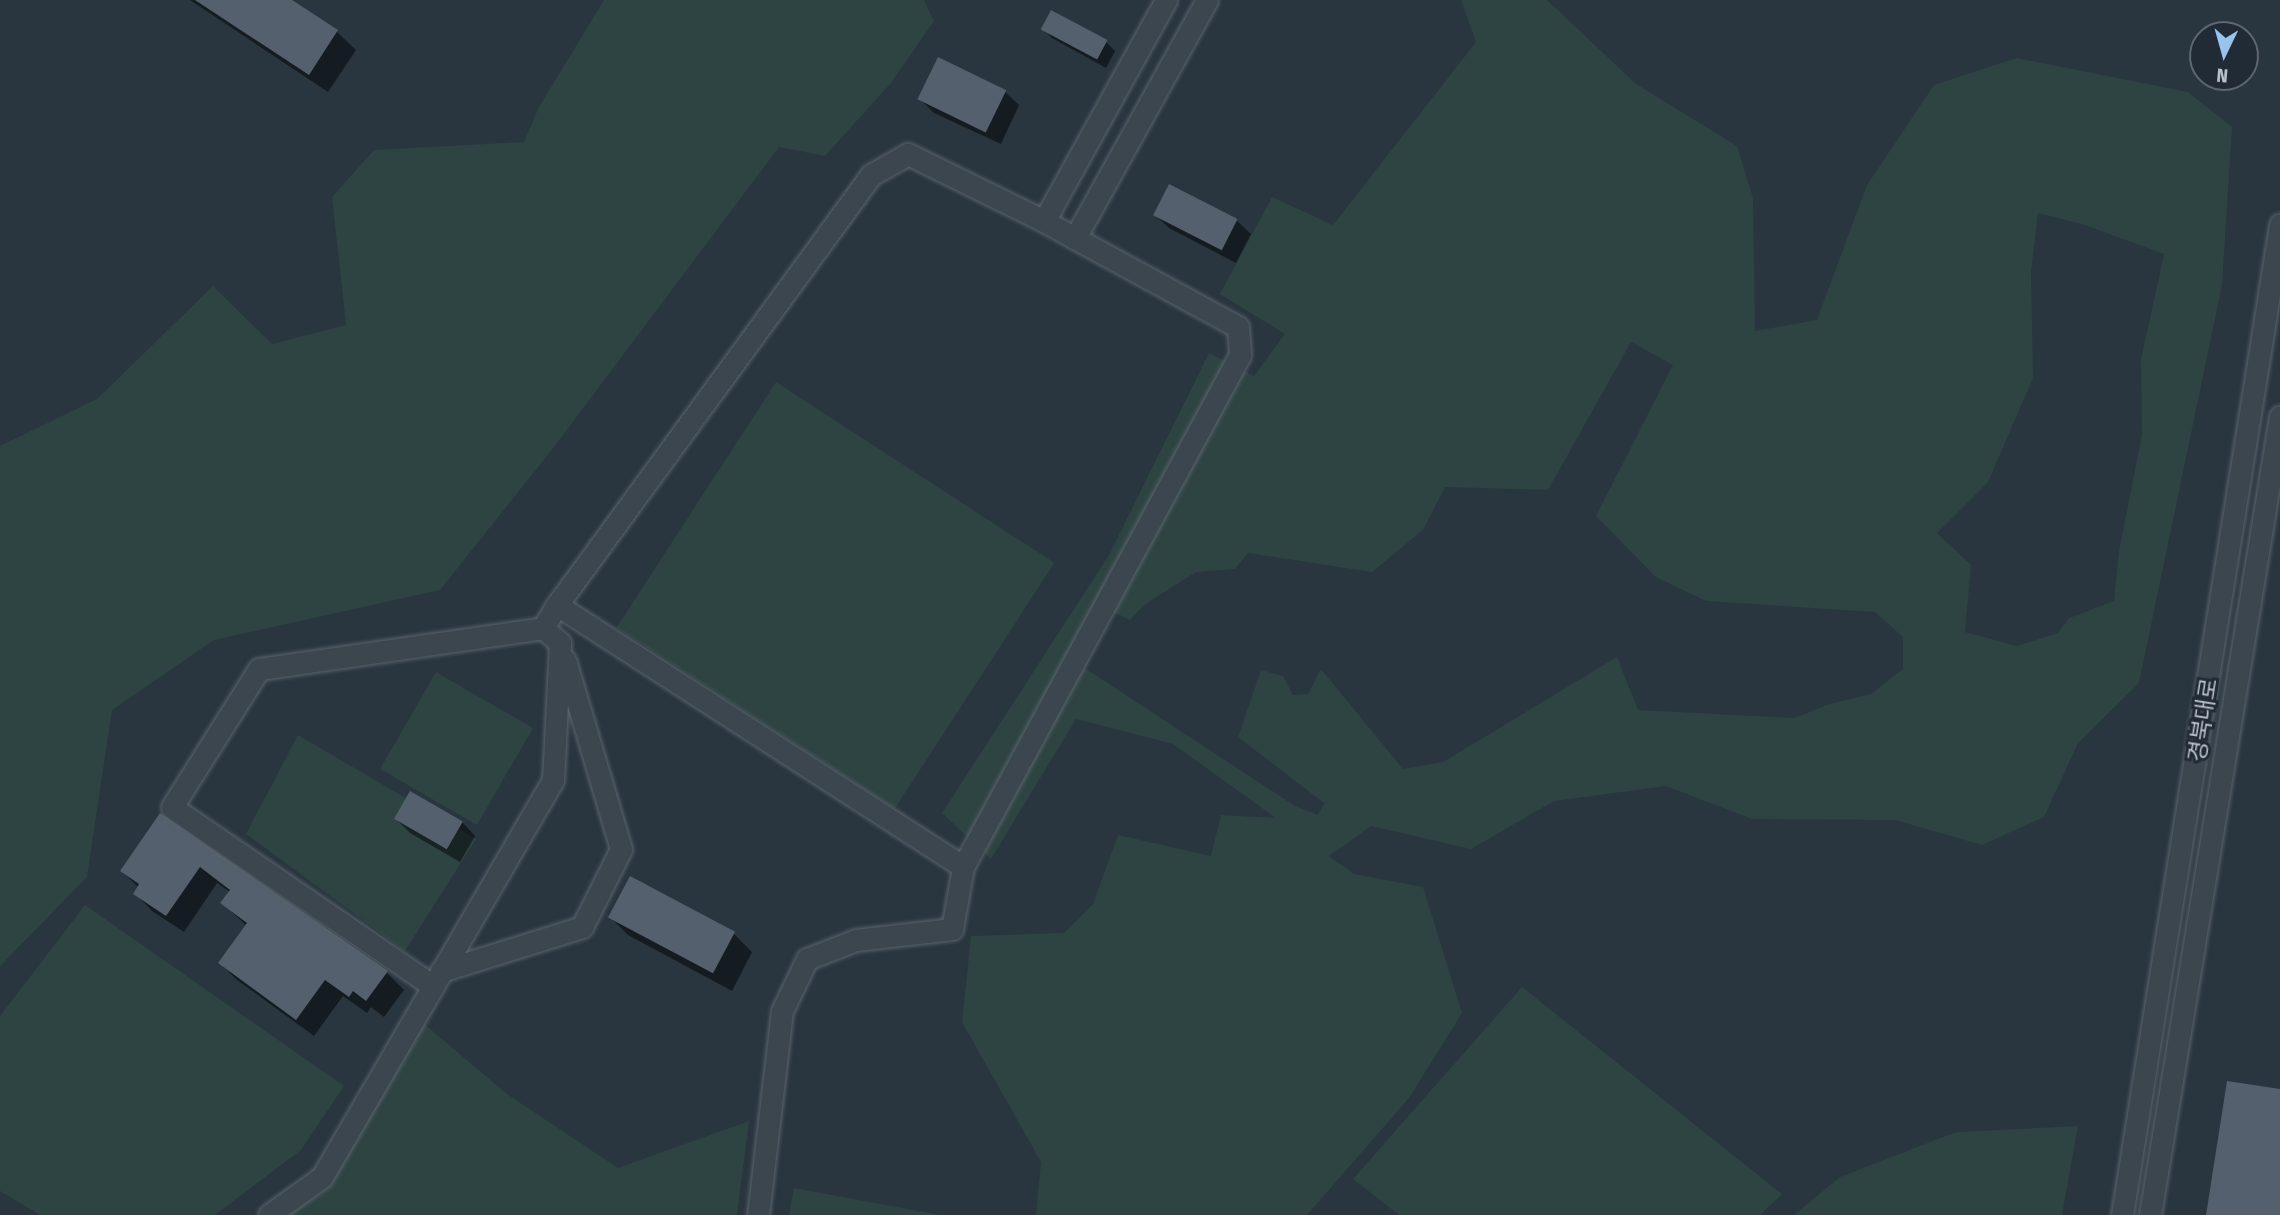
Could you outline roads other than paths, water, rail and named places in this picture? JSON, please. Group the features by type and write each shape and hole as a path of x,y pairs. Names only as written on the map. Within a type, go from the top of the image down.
{"street":[{"path":"1044,221 1166,0"},
{"path":"1075,238 1207,0"},
{"path":"543,628 557,605 871,175 908,154 1044,221 1238,327 1240,355 964,867 952,929 856,940 807,958 782,1011 758,1215"},
{"name":"경북대로","path":"2122,1215 2280,225"},
{"name":"경북대로","path":"2150,1215 2280,417"},
{"path":"557,605 964,867"},
{"path":"543,628 560,643 621,849 582,927 437,979 172,807 259,669 543,628"},
{"path":"269,1215 322,1177 553,779 560,643"}]}
